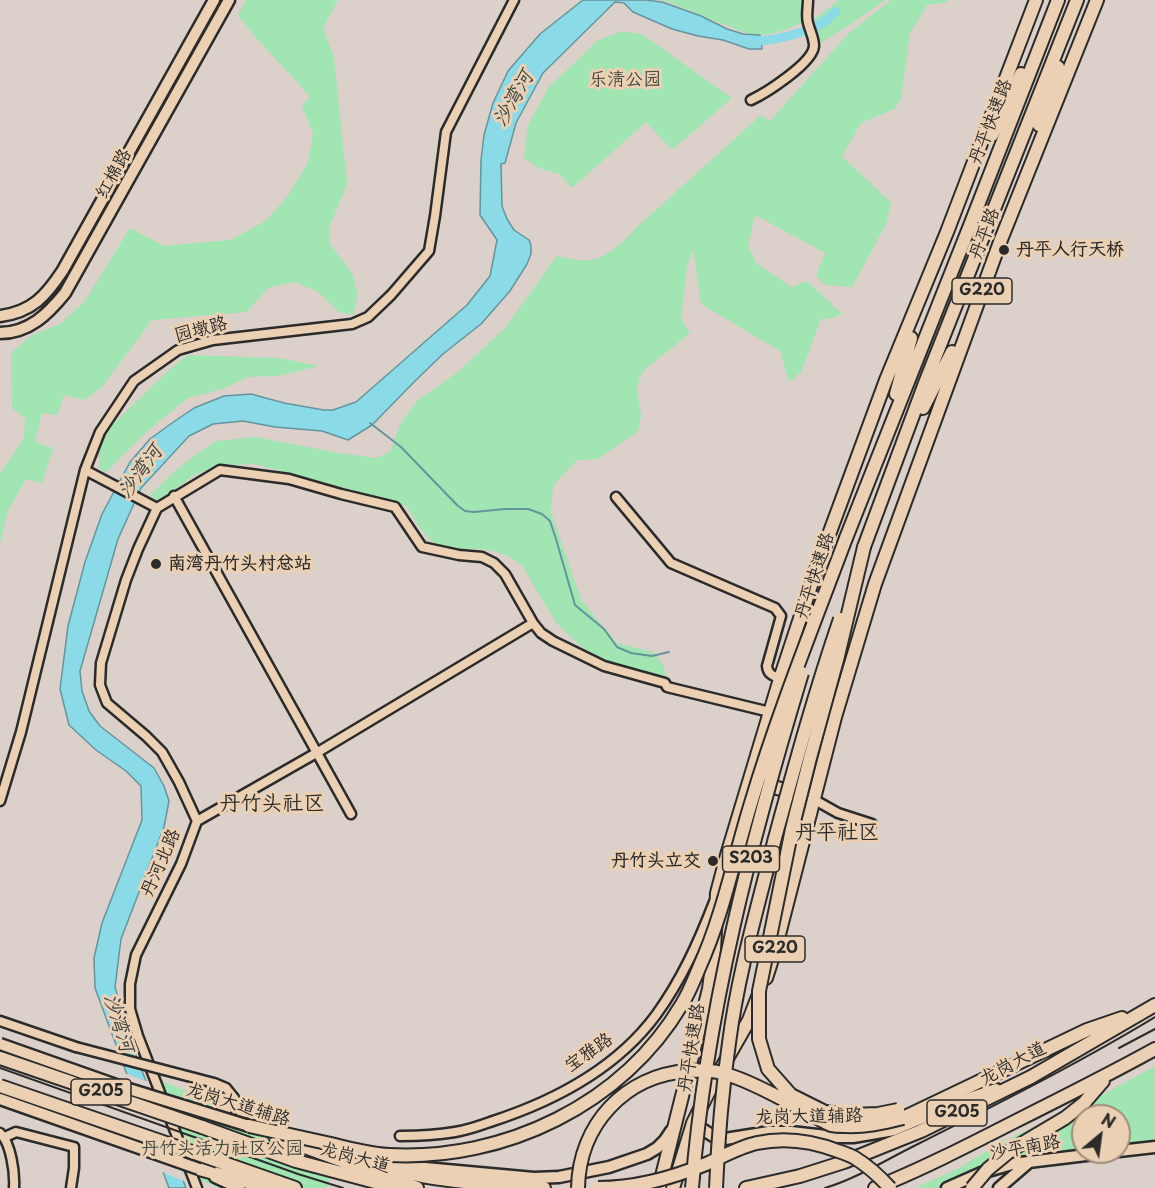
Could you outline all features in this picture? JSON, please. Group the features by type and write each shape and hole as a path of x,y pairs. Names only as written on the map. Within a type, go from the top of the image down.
{"highway":[{"name":"丹平路","path":"780,679 819,561 886,380 947,232 1036,0"},
{"path":"947,232 1057,0"},
{"name":"丹平快速路","path":"692,1188 706,1069 733,925 779,750 811,645 846,538 1057,0"},
{"path":"1000,242 1078,0"},
{"name":"丹平快速路","path":"716,1188 718,1131 729,1041 751,930 795,762 825,662 864,547 925,383 1078,0"},
{"name":"丹平路","path":"813,799 874,584 1000,242 1097,0"},
{"path":"880,452 924,288"},
{"path":"898,457 977,305"},
{"path":"249,1126 388,1155 414,1155 471,1149 508,1140 555,1121 595,1097 638,1061 657,1040 683,1003 703,959 725,897 750,804 784,702 846,538"},
{"path":"864,547 792,829 759,991 759,1040 768,1070 791,1095 825,1112 851,1115 900,1114"},
{"name":"G220","path":"659,1188 696,1045 709,983 714,950 717,893 780,679"},
{"path":"750,780 813,799"},
{"name":"G220","path":"673,1188 693,1123 749,1020 765,981 813,799"},
{"path":"578,1188 582,1158 588,1139 601,1117 630,1090 651,1079 676,1072 726,1073 753,1083 832,1125 859,1127 878,1125 1087,1030 1153,1006"},
{"name":"龙岗大道","path":"746,1188 800,1176 844,1162 921,1131 1028,1078 1153,1006"},
{"name":"G205","path":"875,1188 942,1158 1109,1075 1155,1049"},
{"name":"G205","path":"0,1058 47,1074"},
{"path":"47,1074 119,1086"},
{"name":"龙岗大道","path":"47,1074 296,1161 398,1188"},
{"path":"972,1188 988,1169 1011,1150 1065,1118 1084,1102 1109,1075"},
{"name":"G205","path":"0,1086 295,1188"},
{"path":"249,1126 417,1188"},
{"path":"598,1188 622,1187 653,1181 690,1170 754,1143 789,1139 831,1148 853,1157 873,1171 890,1188"},
{"path":"367,1162 455,1181 544,1188"},
{"path":"198,1169 270,1188"}],"main road":[{"name":"红棉路","path":"0,316 12,315 28,309 53,286 214,0"},
{"name":"红棉路","path":"0,333 24,328 37,321 52,309 65,293 228,0"},
{"name":"龙岗大道辅路","path":"0,1044 119,1086 367,1162 534,1178 559,1177 609,1167 647,1154 665,1140 673,1128"},
{"name":"龙岗大道辅路","path":"693,1123 714,1136 725,1138 769,1132 853,1137 894,1130 970,1098 1028,1078"},
{"path":"0,1099 198,1169 238,1188"},
{"path":"1131,1150 1155,1147"},
{"name":"沙平南路","path":"947,1188 998,1167 1071,1156"},
{"path":"999,1188 1030,1161"}],"street":[{"name":"园墩路","path":"0,801 21,732 85,470 100,432 134,381 178,350 213,340 352,324 368,317 391,295 429,251 446,132 514,0"},
{"path":"751,100 763,94 806,62 814,50 807,21 808,0"},
{"path":"85,470 157,508 220,470 289,479 395,507 422,546 459,555 482,556 494,562 506,574 533,623 541,633 553,641 604,666 665,683 667,687 770,712"},
{"path":"174,496 351,814"},
{"path":"616,497 671,563 776,608 780,612 781,616 767,666 770,674 780,679"},
{"name":"丹河北路","path":"157,508 126,579 101,663 100,685 106,703 162,752 198,821 181,864 136,955 130,984 130,1009 138,1036 197,1188"},
{"path":"198,821 533,623"},
{"path":"1,763 10,766"},
{"path":"813,799 838,813 872,824"},
{"name":"宝雅路","path":"400,1136 457,1132 517,1113 561,1093 597,1071 626,1048 655,1016 694,952 717,893"},
{"path":"680,977 691,969 695,969 702,973 709,983"},
{"path":"0,1021 76,1047 226,1088 249,1126"},
{"path":"211,1114 223,1112 231,1106 234,1098"},
{"path":"14,1188 10,1149 2,1135 16,1132 74,1147 71,1188"}],"green space":[{"path":"246,0 338,0 323,28 334,58 347,184 329,228 330,244 352,273 358,294 353,315 339,312 317,291 294,282 268,288 247,312 152,320 101,388 84,400 64,395 57,415 42,413 35,442 53,448 42,483 26,479 8,510 0,543 0,474 24,438 25,418 12,408 11,353 32,335 60,324 85,301 130,228 164,246 231,240 265,221 288,196 308,162 313,133 302,106 310,96 256,38 238,15"},
{"path":"661,0 806,0 803,22 780,32 754,35"},
{"path":"838,0 885,0 820,43 814,19"},
{"path":"891,0 948,0 948,2 927,5 910,33 901,99 894,109 861,123 842,156 891,203 886,224 852,287 825,285 816,276 825,253 755,215 748,246 757,264 791,287 807,281 842,314 833,318 821,319 801,372 789,382 780,351 701,304 693,248 687,268 681,318 690,333 643,371 638,384 641,416 638,431 598,459 577,460 553,486 551,512 581,600 617,643 653,652 664,666 666,681 595,659 557,624 522,566 500,553 489,550 450,549 440,546 423,532 407,506 254,464 216,466 193,476 158,502 150,495 183,464 216,441 256,437 376,458 390,452 400,424 417,401 459,371 505,328 557,256 590,260 603,256 615,248 761,115 770,121 849,33"},
{"name":"乐清公园","path":"622,31 643,35 732,98 672,150 646,122 572,188 560,174 541,169 524,158 528,125 549,87 597,41"},
{"path":"188,355 278,358 319,366 278,376 248,377 225,388 188,398 146,432 105,473 99,468 99,452 109,428 170,369"},
{"path":"1155,1066 1155,1139 1131,1142 1131,1104 1083,1104"},
{"name":"丹竹头活力社区公园","path":"154,1078 199,1096 221,1110 338,1143 327,1188 220,1188 172,1169 172,1131"},
{"path":"1071,1110 1071,1151 1049,1154 937,1188 915,1188 959,1168 998,1144"}],"water":[{"name":"沙湾河","path":"583,0 662,2 701,16 727,29 743,34 760,35 762,49 749,49 723,40 672,29 633,12 624,3 615,2 543,73 516,123 505,163 501,164 502,206 514,230 529,240 531,254 510,291 481,324 443,354 372,425 348,440 322,431 275,427 243,421 213,424 189,436 141,488 118,539 80,671 82,691 89,711 100,726 154,768 169,801 164,827 121,939 115,987 129,1036 186,1188 169,1188 95,988 94,958 102,923 142,820 141,786 69,725 60,689 68,626 85,562 102,514 130,462 150,439 194,408 224,396 251,394 324,410 333,410 356,402 467,305 490,276 497,240 480,215 481,160 484,135 493,103 508,71 540,34"}],"pier":[{"path":"124,1073 149,1082 186,1182 160,1171"}],"waterway":[{"path":"750,41 799,33 818,25 836,11"},
{"path":"370,423 401,447 465,511 528,509 542,514 550,521 575,605 604,629 617,647 631,653 652,656 669,652"}],"railway":[{"path":"825,1188 861,1173 1009,1098 1155,1017"},
{"path":"1119,1048 1155,1029"},
{"path":"0,1068 343,1188"}],"place":[{"name":"丹平人行天桥","path":"1004,250"},
{"name":"南湾丹竹头村总站","path":"156,564"},
{"name":"丹竹头立交","path":"713,861"}],"district":[{"name":"丹竹头社区","path":"272,804"},
{"name":"丹平社区","path":"837,833"}]}
